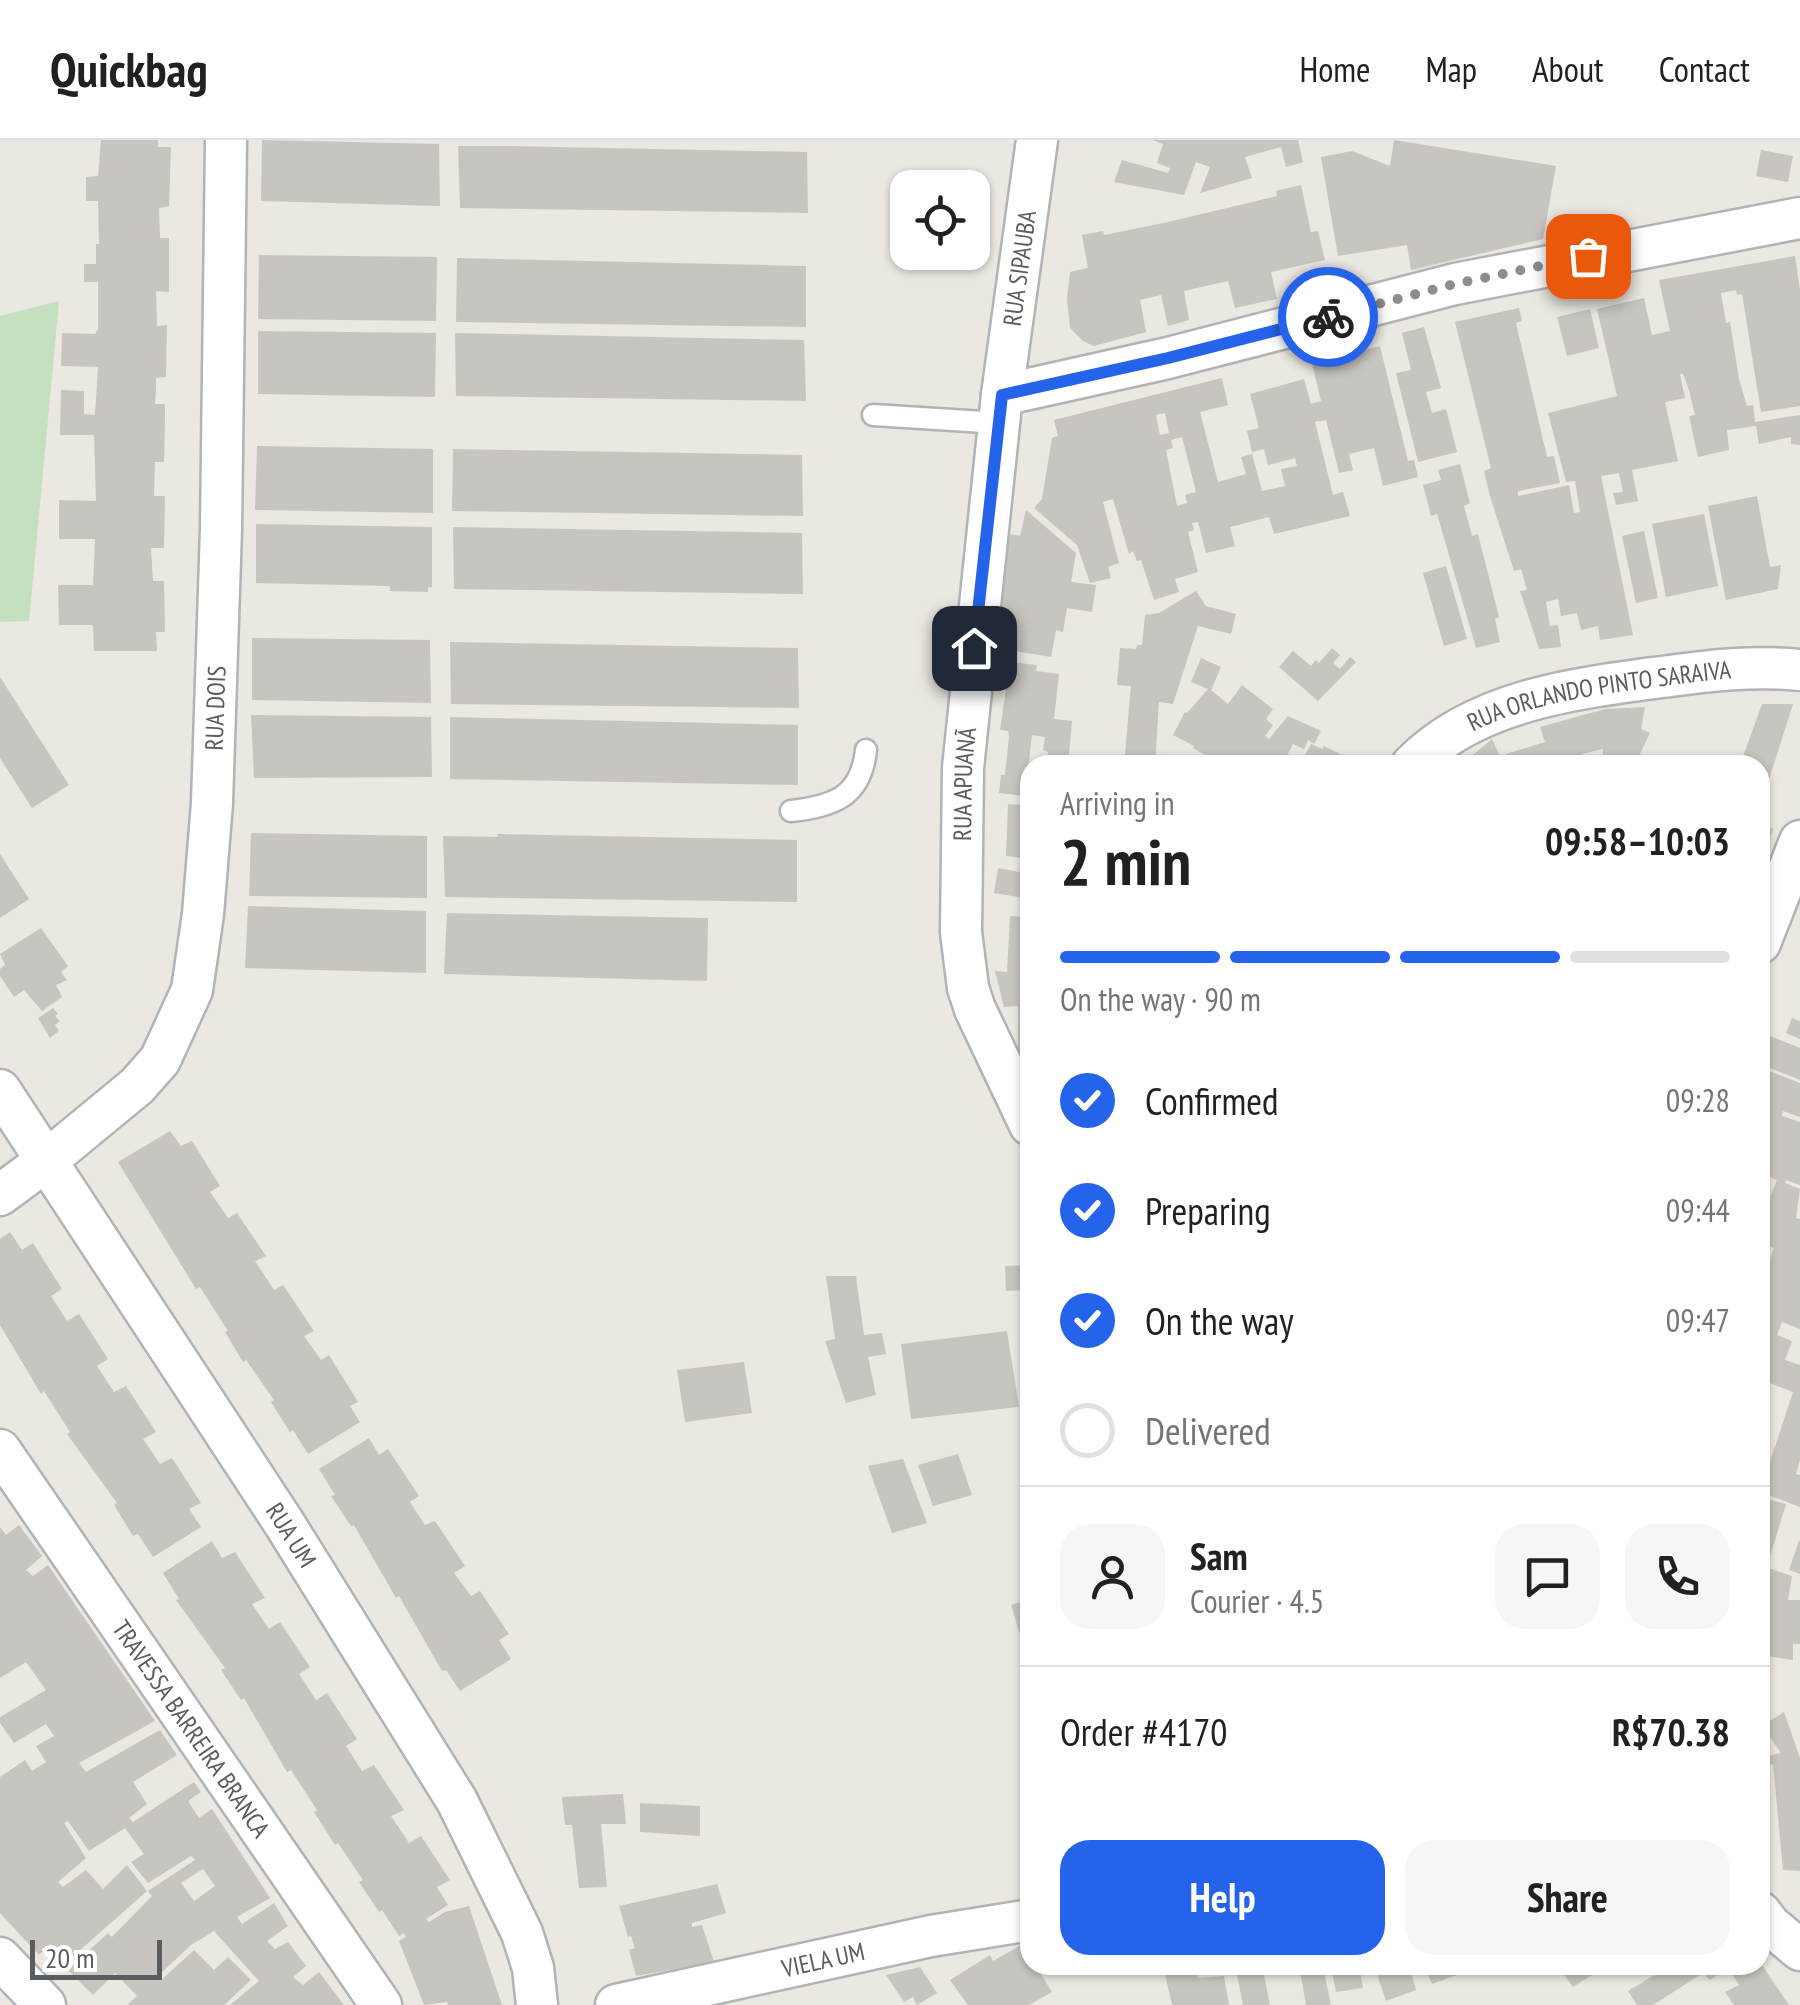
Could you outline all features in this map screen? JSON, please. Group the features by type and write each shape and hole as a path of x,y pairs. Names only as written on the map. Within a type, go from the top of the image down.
{"street":[{"name":"RUA DOIS","path":"0,1194 138,1086 160,1060 192,990 212,804 226,140"},
{"name":"RUA SIPAUBA","path":"1001,409 1037,140"},
{"path":"1001,409 1168,358 1455,284 1800,218"},
{"name":"RUA APUANÃ","path":"1001,409 962,768 960,932 968,988 1020,1106"},
{"name":"RUA ORLANDO PINTO SARAIVA","path":"1422,755 1458,730 1537,698 1731,668 1800,670"},
{"path":"1770,918 1800,841"},
{"name":"RUA UM","path":"0,1090 284,1523 457,1801 522,1933 533,1968 537,2005"},
{"name":"TRAVESSA BARREIRA BRANCA","path":"0,1450 381,2005"},
{"name":"VIELA UM","path":"616,2005 931,1936 1020,1922"},
{"path":"1770,1925 1800,1950"},
{"path":"0,1958 46,2005"}],"lane":[{"path":"873,416 1001,409"},
{"path":"791,811 844,797 856,786 864,770 866,750"}],"green space":[{"path":"59,301 29,621 0,622 0,316"}],"building":[{"path":"101,140 158,140 158,147 171,147 169,206 159,208 160,238 169,238 169,292 156,291 157,326 167,325 166,377 156,378 155,404 165,404 164,462 155,462 154,496 165,496 164,548 151,548 153,581 164,581 165,632 156,632 157,651 94,651 93,625 59,625 58,585 93,585 95,539 59,539 59,500 96,501 94,435 60,435 61,390 84,391 84,414 95,415 98,367 61,366 62,333 95,334 98,329 98,282 84,282 84,264 96,264 99,244 98,201 86,201 86,177 98,176"},
{"path":"262,140 439,144 440,206 261,201"},
{"path":"1153,140 1298,140 1303,162 1286,167 1281,147 1245,157 1252,178 1200,193 1210,167 1196,162 1184,195 1114,182 1122,160 1168,173 1170,168 1157,163 1163,144"},
{"path":"1394,140 1556,166 1543,239 1411,270 1407,245 1338,256 1321,157 1352,151 1390,166"},
{"path":"458,146 807,152 808,213 460,208"},
{"path":"1761,150 1793,156 1788,182 1756,176"},
{"path":"1301,185 1311,232 1318,231 1325,260 1271,272 1277,299 1235,308 1228,281 1184,291 1189,320 1168,326 1161,295 1140,300 1146,332 1094,346 1070,328 1070,272 1088,268 1082,235 1103,231 1104,235 1168,222 1277,196 1276,191"},
{"path":"259,255 437,257 436,321 258,319"},
{"path":"1795,256 1800,290 1800,406 1761,412 1742,294 1737,295 1736,290 1721,293 1739,379 1747,406 1753,405 1755,422 1800,415 1800,445 1791,444 1791,437 1759,444 1756,426 1727,430 1729,450 1698,457 1689,416 1695,415 1680,374 1685,398 1665,402 1678,461 1632,470 1638,501 1616,505 1613,493 1623,492 1619,473 1601,476 1633,635 1600,640 1598,626 1581,630 1577,613 1561,616 1558,599 1546,602 1550,626 1558,625 1561,647 1539,649 1520,591 1527,590 1521,569 1514,571 1490,496 1484,471 1491,468 1455,322 1519,308 1522,321 1516,323 1547,457 1554,456 1560,483 1518,491 1518,496 1569,485 1574,513 1580,512 1575,481 1566,482 1548,413 1617,396 1597,309 1644,298 1652,335 1670,331 1659,280"},
{"path":"457,258 806,266 806,327 456,322"},
{"path":"1590,309 1599,348 1567,356 1557,317"},
{"path":"1424,327 1441,388 1426,392 1432,413 1446,409 1457,452 1418,462 1396,373 1411,370 1402,333"},
{"path":"258,331 436,333 435,397 258,394"},
{"path":"455,333 804,340 806,401 456,396"},
{"path":"1349,346 1351,354 1380,346 1408,461 1414,460 1418,477 1383,486 1374,448 1349,454 1353,470 1339,473 1326,420 1315,422 1333,495 1343,492 1350,516 1274,534 1269,517 1230,527 1235,546 1206,553 1198,522 1192,523 1194,530 1188,532 1198,572 1175,579 1179,592 1154,600 1141,560 1137,561 1133,551 1129,554 1113,499 1103,502 1119,563 1108,567 1111,578 1090,583 1077,545 1034,508 1042,499 1052,438 1058,436 1054,420 1222,378 1228,405 1200,412 1218,482 1246,474 1241,457 1252,454 1262,491 1285,486 1281,469 1297,466 1295,458 1268,465 1264,449 1252,452 1247,431 1259,428 1250,394 1304,379 1311,404 1321,401 1310,356","holes":["1165,413 1169,433 1160,435 1156,415","1182,437 1196,492 1185,495 1187,503 1177,506 1166,450 1173,448 1171,440"]},
{"path":"257,446 433,449 433,513 255,510"},
{"path":"453,449 802,455 803,516 452,511"},
{"path":"1460,464 1470,503 1464,506 1472,536 1478,534 1499,617 1495,619 1500,642 1476,648 1437,514 1431,516 1423,485 1441,480 1438,470"},
{"path":"1757,496 1770,567 1781,565 1778,589 1726,600 1708,506"},
{"path":"1026,510 1076,553 1071,582 1096,585 1092,612 1067,608 1063,632 1056,630 1051,657 1008,650 1012,622 999,620 1010,534 1020,536"},
{"path":"1704,514 1718,586 1666,597 1652,524"},
{"path":"256,524 432,527 432,587 428,587 428,592 390,591 390,586 256,583"},
{"path":"453,527 802,533 803,594 454,589"},
{"path":"1644,531 1658,598 1636,603 1622,536"},
{"path":"1446,566 1467,639 1444,646 1423,573"},
{"path":"1196,591 1206,606 1236,614 1231,634 1198,626 1173,704 1159,702 1156,755 1125,755 1131,686 1117,685 1120,648 1136,649 1142,645 1145,615 1159,613"},
{"path":"252,638 430,640 431,703 252,700"},
{"path":"450,642 798,648 799,708 451,704"},
{"path":"1332,648 1340,655 1333,663 1340,669 1350,657 1356,662 1318,701 1279,667 1293,651 1311,666"},
{"path":"1201,658 1221,667 1211,690 1228,704 1242,685 1273,709 1266,719 1273,725 1265,736 1269,739 1288,716 1321,731 1314,744 1308,740 1304,749 1293,744 1287,755 1205,755 1173,735 1185,712 1208,689 1191,682"},
{"path":"1010,662 1037,665 1036,671 1059,674 1054,719 1072,721 1069,755 1048,755 1043,750 1045,737 1032,735 1030,755 1020,755 1020,795 999,793 1009,737 1008,731 1000,730"},
{"path":"0,677 69,785 32,808 0,758"},
{"path":"1762,704 1793,704 1770,776 1770,755 1744,755"},
{"path":"1645,707 1641,729 1650,733 1639,755 1603,755 1603,749 1582,755 1506,755 1545,742 1540,727 1605,709"},
{"path":"251,715 431,717 432,777 254,778"},
{"path":"450,717 798,725 798,785 450,779"},
{"path":"1492,739 1499,755 1473,755"},
{"path":"1311,744 1342,755 1305,755"},
{"path":"1008,804 1020,805 1020,858 1006,856"},
{"path":"251,833 427,836 427,898 249,896"},
{"path":"497,834 797,840 797,902 445,897 443,836 498,837"},
{"path":"0,854 29,899 0,918"},
{"path":"998,868 1020,872 1020,897 994,893"},
{"path":"248,906 426,911 426,973 245,968"},
{"path":"447,913 708,918 707,981 444,974"},
{"path":"1010,916 1020,916 1020,1069 1018,1006 1004,1007 995,971 1007,972"},
{"path":"41,928 68,966 61,972 67,980 56,985 62,997 42,1011 24,990 14,997 0,976 5,965 0,954"},
{"path":"53,1008 60,1021 55,1025 59,1031 50,1038 38,1018"},
{"path":"1792,1018 1800,1021 1800,1039 1786,1033"},
{"path":"1770,1036 1800,1048 1800,1080 1770,1068"},
{"path":"1770,1071 1800,1083 1800,1117 1783,1111 1782,1116 1800,1122 1800,1185 1786,1180 1785,1183 1800,1189 1796,1218 1800,1219 1800,1329 1782,1322 1777,1335 1792,1341 1785,1360 1800,1365 1800,1460 1796,1474 1800,1475 1800,1507 1770,1496 1770,1462 1793,1392 1770,1383 1770,1259 1774,1248 1770,1247 1770,1197 1777,1180 1770,1177"},
{"path":"170,1131 181,1146 192,1141 220,1186 210,1192 228,1218 237,1213 266,1256 255,1261 274,1290 283,1285 314,1331 304,1336 321,1360 329,1355 358,1402 350,1406 360,1422 308,1454 246,1360 243,1362 225,1332 228,1331 200,1287 196,1289 118,1162"},
{"path":"10,1232 22,1250 33,1243 62,1289 51,1296 67,1321 79,1314 108,1359 97,1366 114,1392 126,1386 156,1432 143,1439 160,1464 172,1458 201,1503 189,1509 201,1527 153,1557 138,1534 133,1536 114,1505 117,1503 67,1434 70,1432 44,1391 41,1394 0,1325 0,1239"},
{"path":"1020,1265 1020,1290 1006,1291 1005,1266"},
{"path":"826,1276 856,1276 864,1335 882,1333 886,1354 868,1357 876,1395 846,1403 825,1341 835,1339"},
{"path":"1007,1331 1019,1407 911,1419 901,1344"},
{"path":"744,1362 752,1413 685,1422 677,1370"},
{"path":"369,1438 379,1455 388,1449 419,1496 410,1502 425,1525 435,1521 465,1566 454,1573 471,1596 480,1591 509,1634 499,1640 511,1659 460,1691 446,1670 442,1671 354,1525 331,1496 335,1495 319,1469"},
{"path":"958,1454 972,1495 933,1506 918,1465"},
{"path":"903,1459 927,1523 892,1533 868,1466"},
{"path":"1770,1500 1786,1504 1770,1557"},
{"path":"19,1525 42,1556 26,1570 33,1576 48,1565 155,1721 79,1763 86,1772 160,1730 177,1755 133,1782 147,1804 129,1818 133,1822 194,1782 201,1792 188,1801 199,1818 212,1809 270,1898 237,1917 242,1924 274,1903 288,1926 267,1941 275,1949 288,1942 306,1966 293,1977 303,1985 319,1972 344,2005 230,2005 259,1981 214,1931 191,1945 157,1977 160,1981 194,1950 214,1970 228,1957 251,1980 224,2005 127,2005 137,1996 115,1973 93,1995 68,1970 108,1933 112,1937 152,1896 148,1891 195,1860 191,1856 148,1883 131,1862 144,1854 125,1828 89,1851 68,1821 64,1823 86,1858 58,1882 63,1887 86,1870 103,1889 127,1865 147,1891 62,1966 44,1950 39,1955 0,1913 0,1777 25,1760 32,1771 46,1762 36,1746 54,1736 46,1724 14,1743 0,1723 0,1717 46,1690 26,1662 0,1678 0,1527 6,1535","holes":["203,1869 215,1886 194,1901 181,1883"]},
{"path":"212,1541 222,1558 235,1552 265,1598 252,1604 269,1629 280,1622 310,1667 299,1674 316,1700 327,1693 357,1739 346,1746 362,1771 374,1765 404,1810 391,1816 409,1843 421,1836 450,1880 437,1887 448,1905 426,1919 429,1922 445,1912 469,1906 502,2005 424,2005 399,1941 406,1937 404,1933 399,1936 382,1910 379,1912 359,1882 363,1880 338,1843 335,1845 291,1770 287,1772 244,1698 241,1700 221,1670 225,1668 176,1600 179,1599 163,1573"},
{"path":"1800,1541 1800,1574 1789,1570"},
{"path":"1770,1568 1792,1576 1788,1600 1800,1600 1800,1644 1793,1644 1793,1660 1770,1656"},
{"path":"1020,1602 1020,1634 1011,1605"},
{"path":"1784,1712 1800,1758 1800,1871 1783,1870 1773,1764 1770,1765 1770,1756 1781,1753 1770,1737 1770,1721"},
{"path":"623,1794 626,1824 601,1824 607,1887 579,1888 572,1825 565,1825 562,1797"},
{"path":"640,1803 700,1806 700,1836 640,1832"},
{"path":"717,1884 726,1913 692,1923 692,1927 702,1925 714,1962 636,1976 629,1950 635,1948 619,1906"},
{"path":"1020,1946 1020,1975 1041,1975 1052,1992 1029,2005 968,2005 950,1980 990,1955 993,1961"},
{"path":"920,1967 937,1993 917,2005 913,1997 904,2002 886,1975"},
{"path":"1165,1975 1224,1976 1229,2005 1172,2005"},
{"path":"1237,1975 1264,1975 1270,2005 1243,2005"},
{"path":"1301,1975 1325,1975 1331,2005 1306,2005"},
{"path":"1333,1975 1361,1975 1363,1988 1336,1992"},
{"path":"1377,1975 1412,1975 1416,1990 1386,2001"},
{"path":"1428,1975 1457,1975 1432,1984"},
{"path":"1564,1975 1592,1975 1573,1987"},
{"path":"1654,1975 1700,1975 1653,2005 1637,2005 1628,1991"},
{"path":"1733,1975 1769,1975 1789,2005 1734,2005 1725,1992 1739,1985"}],"way so far":[{"path":"1328,317 1455,284 1588,256"}],"route":[{"path":"974,648 1002,395 1328,317"}]}
